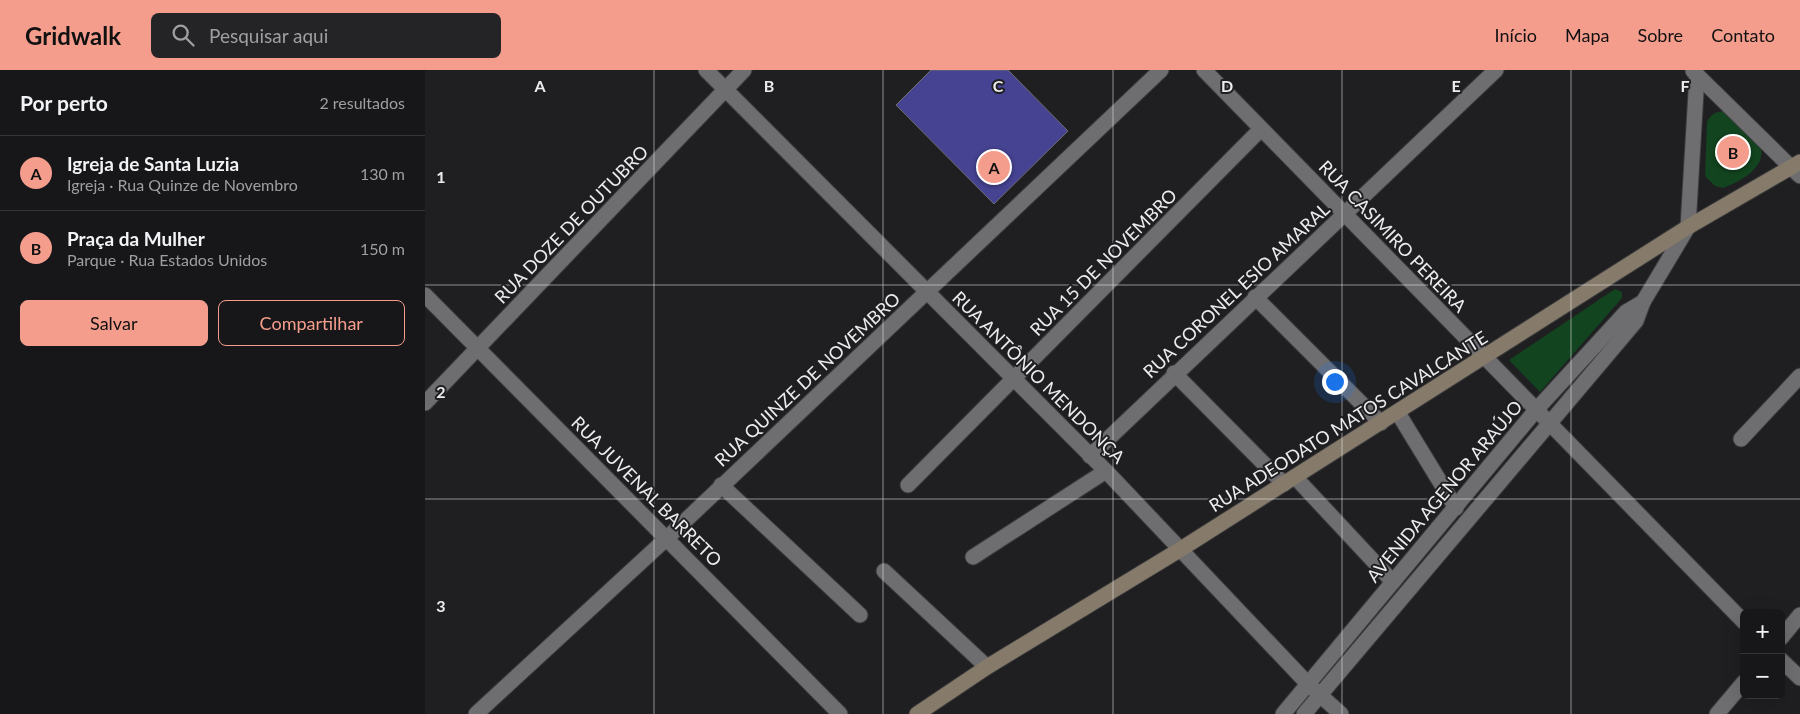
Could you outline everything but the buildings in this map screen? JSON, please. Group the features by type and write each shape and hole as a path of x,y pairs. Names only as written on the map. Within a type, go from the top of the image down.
{"main road":[{"name":"RUA ADEODATO MATOS CAVALCANTE","path":"917,714 987,667 1181,549 1398,413 1688,227 1797,169"}],"street":[{"name":"RUA ANTÔNIO MENDONÇA","path":"706,70 1106,471 1308,684 1341,714"},
{"name":"RUA DOZE DE OUTUBRO","path":"425,403 744,70"},
{"name":"RUA QUINZE DE NOVEMBRO","path":"477,714 667,538 1161,70"},
{"name":"RUA CASIMIRO PEREIRA","path":"1204,70 1740,618"},
{"name":"RUA CORONEL ESIO AMARAL","path":"1090,456 1174,373 1496,70"},
{"path":"1695,73 1797,169"},
{"name":"AVENIDA AGENOR ARAÚJO","path":"1304,714 1636,321 1643,302 1688,227 1695,73"},
{"name":"RUA 15 DE NOVEMBRO","path":"908,485 1261,129"},
{"name":"RUA JUVENAL BARRETO","path":"425,295 840,714"},
{"path":"1255,297 1381,423"},
{"name":"AVENIDA AGENOR ARAÚJO","path":"1283,714 1456,508 1535,410 1626,312 1643,302"},
{"path":"1174,373 1393,582"},
{"path":"1741,439 1800,376"},
{"path":"1398,413 1456,508"},
{"path":"973,556 1106,471"},
{"path":"721,485 860,615"},
{"path":"884,570 987,667"},
{"path":"1785,633 1800,616"},
{"path":"1785,664 1800,678"},
{"path":"1717,714 1740,687"}],"green space":[{"path":"1724,111 1752,134 1761,150 1761,158 1758,165 1745,177 1723,188 1715,186 1705,176 1707,122 1714,114"},
{"path":"1615,289 1622,292 1622,298 1540,392 1509,360"}],"place":[{"name":"Praça da Mulher","path":"1733,152"},
{"name":"Igreja de Santa Luzia","path":"994,167"}]}
